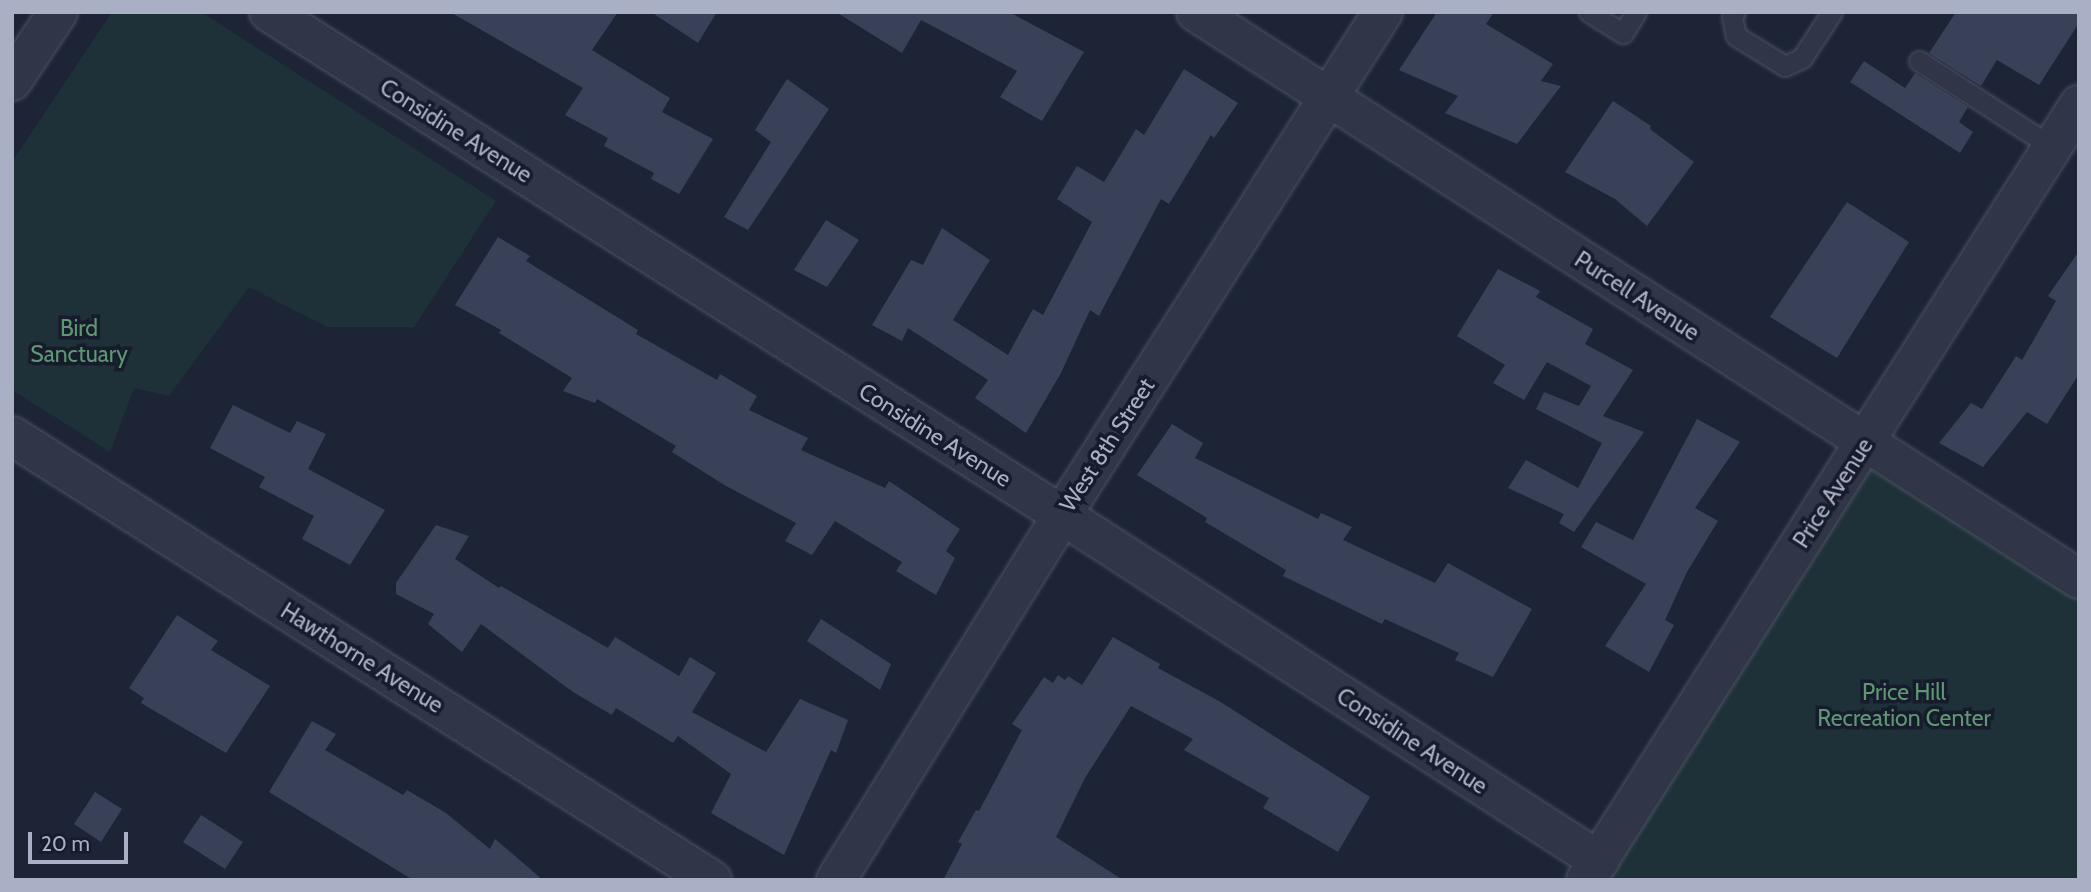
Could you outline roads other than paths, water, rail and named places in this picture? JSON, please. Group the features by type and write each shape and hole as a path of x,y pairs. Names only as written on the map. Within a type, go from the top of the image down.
{"street":[{"path":"12,81 58,12"},
{"name":"Considine Avenue","path":"269,12 1062,515 1592,870"},
{"name":"Purcell Avenue","path":"1196,12 2079,579"},
{"name":"West 8th Street","path":"836,880 1062,515 1383,12"},
{"name":"Price Avenue","path":"1592,870 2079,105"},
{"name":"Hawthorne Avenue","path":"12,436 712,880"}],"lane":[{"path":"1589,12 1623,33 1636,12"},
{"path":"1735,12 1732,17 1736,36 1784,66 1802,58 1832,12"},
{"path":"1919,61 2052,147"}],"park label":[{"name":"Bird Sanctuary","path":"79,341"},
{"name":"Price Hill Recreation Center","path":"1904,705"}]}
